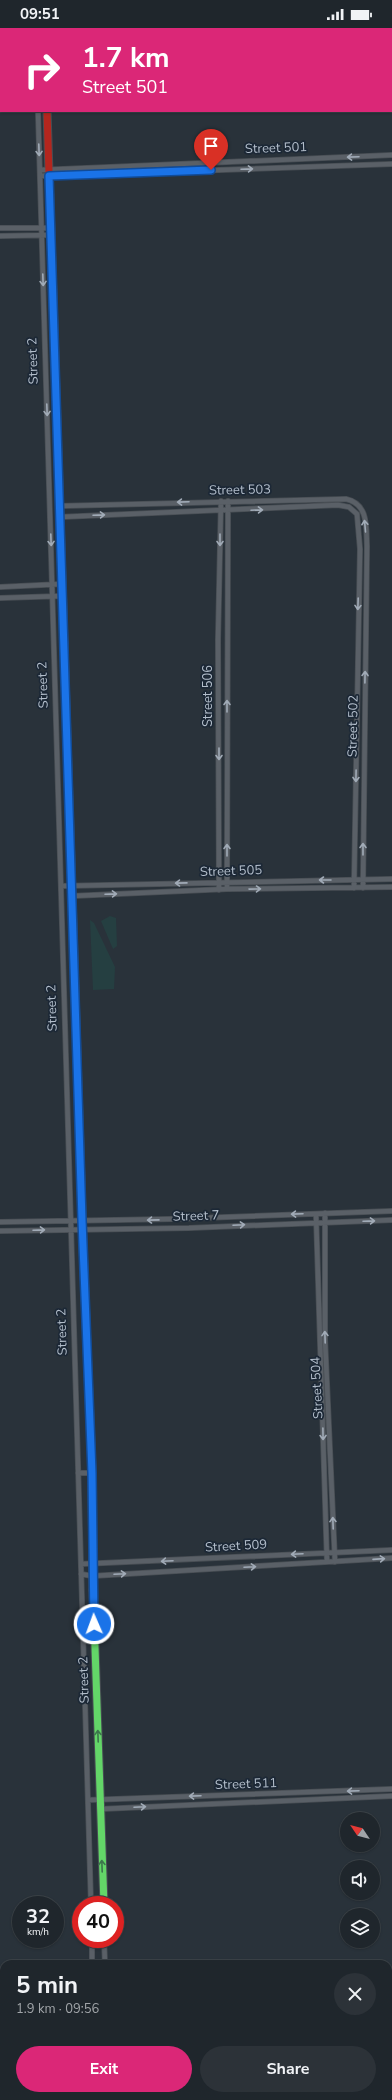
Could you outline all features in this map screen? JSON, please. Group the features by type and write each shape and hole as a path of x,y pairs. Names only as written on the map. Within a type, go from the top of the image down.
{"street":[{"name":"Street 2","path":"38,112 91,1896"},
{"name":"Street 2","path":"47,112 82,1220 92,1473 92,1576 104,1896"},
{"name":"Street 501","path":"40,176 49,173 392,155"},
{"name":"Street 501","path":"40,170 49,173 392,164"},
{"path":"0,228 41,228 51,231"},
{"path":"0,236 42,235 51,231"},
{"name":"Street 503","path":"59,506 346,499 360,506 364,514 366,525 366,565"},
{"path":"291,500 293,508"},
{"name":"Street 506","path":"219,890 219,572 221,501"},
{"name":"Street 506","path":"227,889 228,501"},
{"name":"Street 503","path":"60,517 228,511 338,505 354,510 357,514 359,520 360,565"},
{"path":"360,565 366,565"},
{"name":"Street 502","path":"354,888 360,565"},
{"name":"Street 502","path":"363,888 366,565"},
{"path":"219,572 227,571"},
{"path":"0,587 62,584"},
{"path":"0,598 62,596"},
{"path":"358,618 366,617"},
{"name":"Street 505","path":"61,886 392,879"},
{"name":"Street 505","path":"72,896 227,889 392,887"},
{"name":"Street 7","path":"0,1222 134,1220 392,1211"},
{"name":"Street 504","path":"325,1213 324,1274 335,1562"},
{"name":"Street 504","path":"316,1214 327,1562"},
{"name":"Street 7","path":"0,1231 392,1220"},
{"path":"318,1274 324,1274"},
{"path":"323,1404 329,1403"},
{"path":"78,1473 92,1473"},
{"name":"Street 509","path":"81,1564 392,1550"},
{"path":"212,1558 212,1569"},
{"name":"Street 509","path":"81,1574 92,1576 392,1558"},
{"name":"Street 511","path":"88,1800 392,1789"},
{"name":"Street 511","path":"101,1809 392,1796"},
{"path":"92,1948 92,1960"},
{"path":"104,1948 105,1960"}],"green space":[{"path":"110,916 116,918 117,946 113,949 101,921"},
{"path":"90,920 94,923 115,967 114,989 93,990"}],"traffic: fast":[{"path":"52,266 64,643"},
{"path":"72,895 83,1245"},
{"path":"93,1590 104,1896"}],"traffic: slow":[{"path":"64,643 72,895"},
{"path":"83,1245 92,1470 93,1590"}],"traffic: jam":[{"path":"47,112 52,266"}],"route":[{"path":"94,1624 92,1564 92,1473 86,1352 49,176 211,170"}]}
